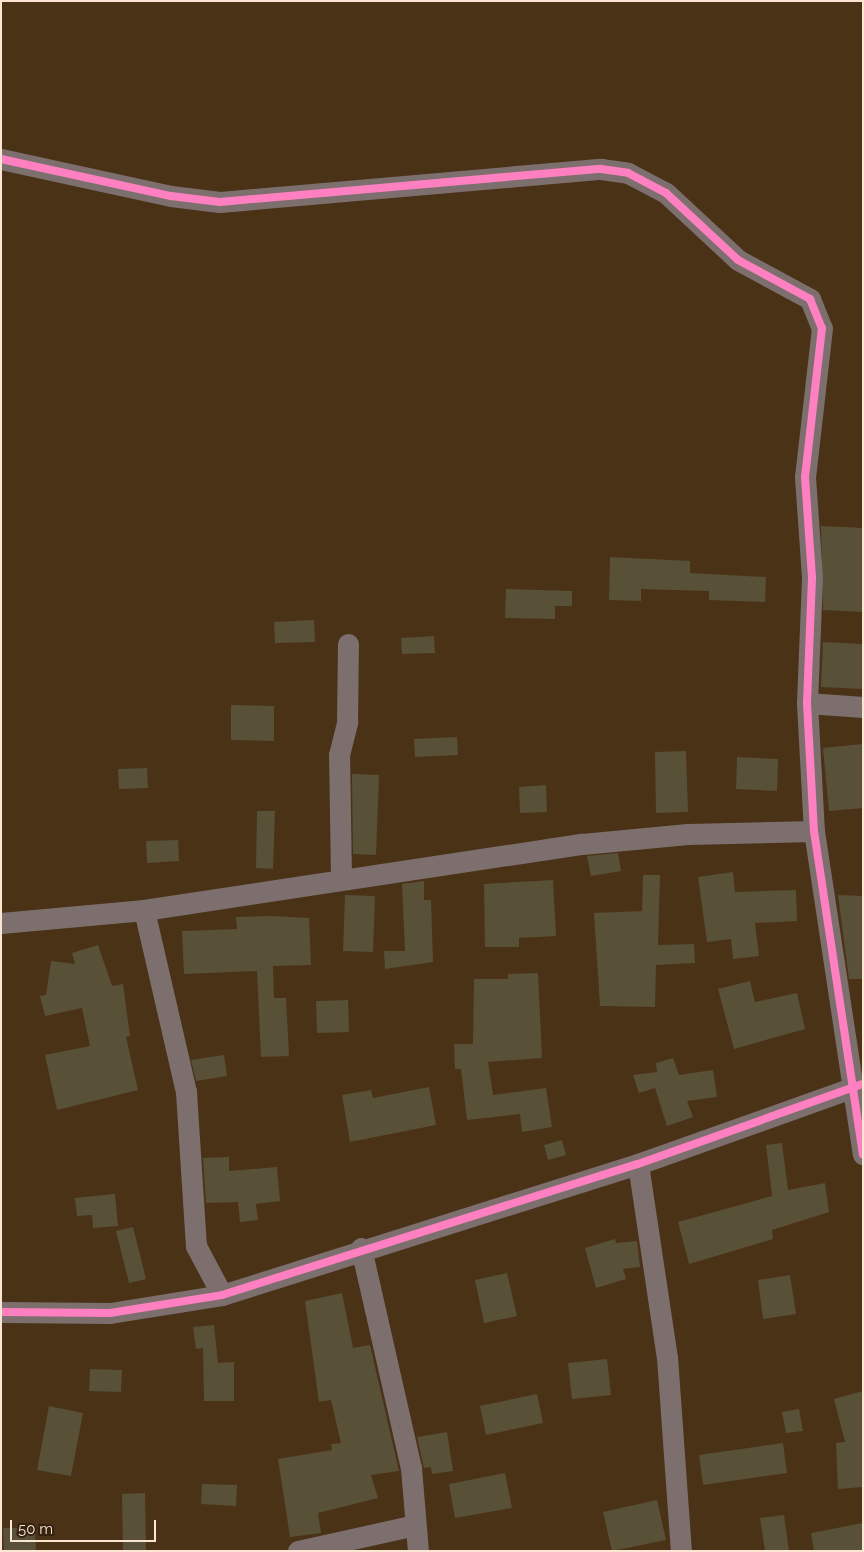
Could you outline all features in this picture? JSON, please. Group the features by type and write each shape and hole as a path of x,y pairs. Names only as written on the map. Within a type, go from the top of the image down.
{"street":[{"path":"1,159 171,196 220,202 601,169 628,173 666,193 738,260 810,299 822,328 805,478 812,578 807,703 814,832 857,1086 863,1154"},
{"path":"341,878 339,755 348,722 348,644"},
{"path":"807,703 863,707"},
{"path":"1,923 144,910 341,878 582,844 688,834 814,832"},
{"path":"144,910 186,1092 196,1246 222,1295"},
{"path":"1,1312 110,1313 222,1295 361,1248 638,1164 857,1086"},
{"path":"638,1164 667,1357 681,1551"},
{"path":"361,1248 411,1468 418,1551"},
{"path":"298,1551 416,1525"}],"building":[{"path":"821,526 863,528 863,612 823,610"},
{"path":"610,557 690,561 690,573 766,577 765,602 709,600 709,591 641,589 641,601 609,600"},
{"path":"506,589 572,591 572,606 555,606 555,619 505,618"},
{"path":"314,620 315,642 275,643 274,622"},
{"path":"434,636 435,653 402,654 401,638"},
{"path":"823,642 863,644 863,689 821,687"},
{"path":"231,705 274,706 274,741 231,740"},
{"path":"457,737 458,755 415,757 414,739"},
{"path":"863,744 863,808 829,811 823,748"},
{"path":"686,751 688,812 656,813 655,752"},
{"path":"737,757 778,759 777,791 736,789"},
{"path":"147,768 148,788 119,789 118,769"},
{"path":"352,774 379,775 376,855 353,854"},
{"path":"546,785 547,812 520,813 519,787"},
{"path":"257,811 275,811 273,869 256,868"},
{"path":"178,840 179,861 147,863 146,841"},
{"path":"618,853 621,871 591,876 587,856"},
{"path":"733,872 735,892 796,890 797,921 755,923 759,956 733,959 731,939 707,942 698,877"},
{"path":"643,875 660,875 658,945 694,944 695,963 656,965 655,1007 600,1006 594,913 642,911"},
{"path":"553,880 556,936 519,938 519,947 485,947 484,884"},
{"path":"424,881 424,900 431,900 433,962 385,969 384,951 405,951 402,884"},
{"path":"345,895 375,896 373,952 343,951"},
{"path":"838,895 863,896 863,979 849,979"},
{"path":"236,917 309,918 311,965 273,966 274,998 286,998 289,1056 261,1057 257,971 184,974 182,931 237,929"},
{"path":"98,945 112,986 123,984 130,1036 126,1037 138,1090 57,1110 45,1055 90,1046 82,1008 45,1016 40,996 46,995 51,961 75,964 72,953"},
{"path":"538,973 542,1058 488,1062 493,1095 546,1088 552,1127 522,1132 520,1114 467,1120 461,1069 455,1069 454,1044 473,1044 474,979 508,979 508,974"},
{"path":"750,981 755,1002 797,993 805,1029 734,1049 718,989"},
{"path":"348,1000 349,1032 317,1033 316,1001"},
{"path":"224,1055 227,1076 196,1081 191,1060"},
{"path":"673,1058 679,1075 713,1070 717,1097 687,1101 693,1117 667,1126 655,1088 639,1093 633,1075 657,1072 656,1063"},
{"path":"429,1087 436,1125 350,1142 342,1095 371,1090 373,1098"},
{"path":"562,1140 566,1155 548,1160 544,1145"},
{"path":"782,1143 788,1190 825,1183 829,1212 772,1230 773,1239 689,1264 678,1222 772,1196 766,1145"},
{"path":"229,1157 229,1171 277,1167 280,1201 256,1204 258,1220 240,1222 238,1202 206,1203 203,1158"},
{"path":"115,1194 118,1226 93,1228 92,1215 77,1216 75,1198"},
{"path":"133,1227 146,1279 129,1283 116,1231"},
{"path":"615,1239 616,1243 637,1241 640,1267 623,1269 626,1279 596,1288 585,1248"},
{"path":"507,1273 517,1316 484,1323 475,1280"},
{"path":"790,1275 796,1314 763,1319 758,1280"},
{"path":"342,1293 353,1348 370,1345 399,1471 371,1475 378,1498 318,1513 321,1533 290,1537 278,1459 332,1450 331,1444 341,1443 331,1400 319,1402 305,1301"},
{"path":"214,1325 218,1363 234,1362 234,1401 204,1401 203,1348 196,1349 193,1327"},
{"path":"607,1359 611,1395 572,1399 568,1363"},
{"path":"90,1369 122,1370 121,1392 89,1391"},
{"path":"863,1391 863,1487 838,1489 836,1443 845,1442 834,1399"},
{"path":"537,1394 543,1423 486,1435 480,1406"},
{"path":"49,1406 83,1413 71,1476 37,1470"},
{"path":"799,1409 803,1431 786,1433 782,1412"},
{"path":"447,1432 453,1471 432,1474 431,1467 424,1468 417,1437"},
{"path":"783,1443 787,1473 703,1485 699,1455"},
{"path":"505,1473 512,1508 455,1518 449,1484"},
{"path":"202,1484 237,1485 236,1506 201,1504"},
{"path":"145,1493 146,1551 123,1551 122,1494"},
{"path":"657,1500 666,1540 612,1551 603,1512"},
{"path":"784,1515 789,1551 765,1551 760,1518"},
{"path":"863,1523 863,1550 814,1551 811,1533"},
{"path":"3,1528 35,1528 36,1551 4,1551"}],"cycle path":[{"path":"1,159 171,196 220,202 601,169 628,173 666,193 738,260 810,299 822,328 805,477 812,578 807,703 814,831 863,1154"},
{"path":"1,1312 110,1313 222,1295 638,1164 863,1084"}]}
